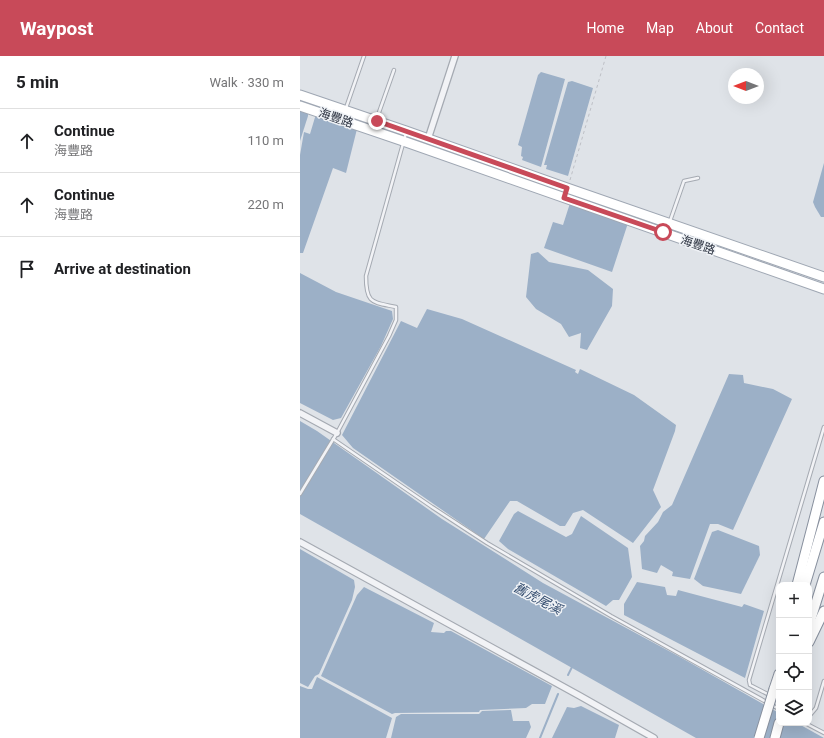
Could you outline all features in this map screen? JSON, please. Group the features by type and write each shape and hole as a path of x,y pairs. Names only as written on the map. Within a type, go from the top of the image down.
{"main road":[{"name":"海豐路","path":"300,95 824,277"},
{"name":"海豐路","path":"300,106 824,289"},
{"path":"798,582 824,481"},
{"path":"806,582 824,522"},
{"path":"811,618 824,577"},
{"path":"812,636 824,611"},
{"path":"759,738 776,684"},
{"path":"775,738 778,726"}],"street":[{"path":"428,139 455,56"},
{"path":"300,413 337,433"},
{"path":"300,542 654,738"}],"lane":[{"path":"345,110 364,56"},
{"path":"377,121 394,70"},
{"path":"300,494 337,433 390,336 396,320 396,307 374,302 368,297 366,276 406,131"},
{"path":"669,223 684,181 698,178"},
{"path":"776,698 750,684 749,680 824,427"},
{"path":"333,439 487,543 611,616 776,707"},
{"path":"812,713 816,708 824,681"},
{"path":"811,726 824,733"}],"path":[{"path":"567,188 606,56"}],"water":[{"path":"541,72 565,79 541,167 522,160 522,147 518,145 538,75"},
{"path":"572,81 593,88 568,176 546,169 547,165 544,165 568,82"},
{"path":"300,107 308,110 308,116 300,141"},
{"path":"316,114 357,129 346,173 333,168 303,253 300,253 300,155 304,132 310,134"},
{"path":"824,163 824,217 821,217 813,202"},
{"path":"571,200 628,223 612,272 544,248 553,222 563,225"},
{"path":"538,252 549,262 588,270 613,289 612,306 587,350 580,348 581,333 569,337 561,324 536,309 526,297 531,254"},
{"path":"300,273 336,292 392,311 393,319 381,346 341,418 333,420 300,403"},
{"path":"427,309 462,319 576,370 575,372 578,374 580,369 634,395 676,425 653,490 661,507 633,543 583,510 573,513 565,526 560,526 517,501 510,501 484,539 353,448 342,435 401,321 417,328"},
{"path":"729,374 743,375 744,383 773,389 792,399 733,530 718,524 710,524 690,579 672,576 673,572 661,565 657,573 642,569 640,546 644,541 645,536 658,522 663,512 672,505"},
{"name":"舊虎尾溪","path":"300,421 317,431 442,519 543,583 680,657 776,711 776,726 802,726 824,738 696,738 300,514"},
{"path":"518,511 566,537 572,534 581,516 628,548 632,577 619,600 613,600 606,606 508,549 499,541 514,514"},
{"path":"718,530 759,546 760,555 741,594 703,586 694,579 712,532"},
{"path":"300,549 354,580 355,587 352,600 319,674 315,676 308,687 300,683"},
{"path":"637,582 665,587 667,595 676,596 678,590 742,607 744,604 764,611 745,678 624,615 624,604"},
{"path":"364,587 434,623 431,632 444,633 446,631 451,631 552,686 545,704 532,704 526,708 480,710 479,712 392,714 321,676 357,595"},
{"path":"317,677 392,718 386,738 300,738 300,686 312,689"},
{"path":"581,706 619,725 615,738 552,738 567,707 574,708"},
{"path":"511,710 513,721 529,721 531,727 526,738 391,738 396,717 401,714 479,714 482,711"}],"waterway":[{"path":"568,675 572,667"},
{"path":"540,738 558,694"}],"route":[{"path":"377,121 567,188 564,198 663,232"}]}
